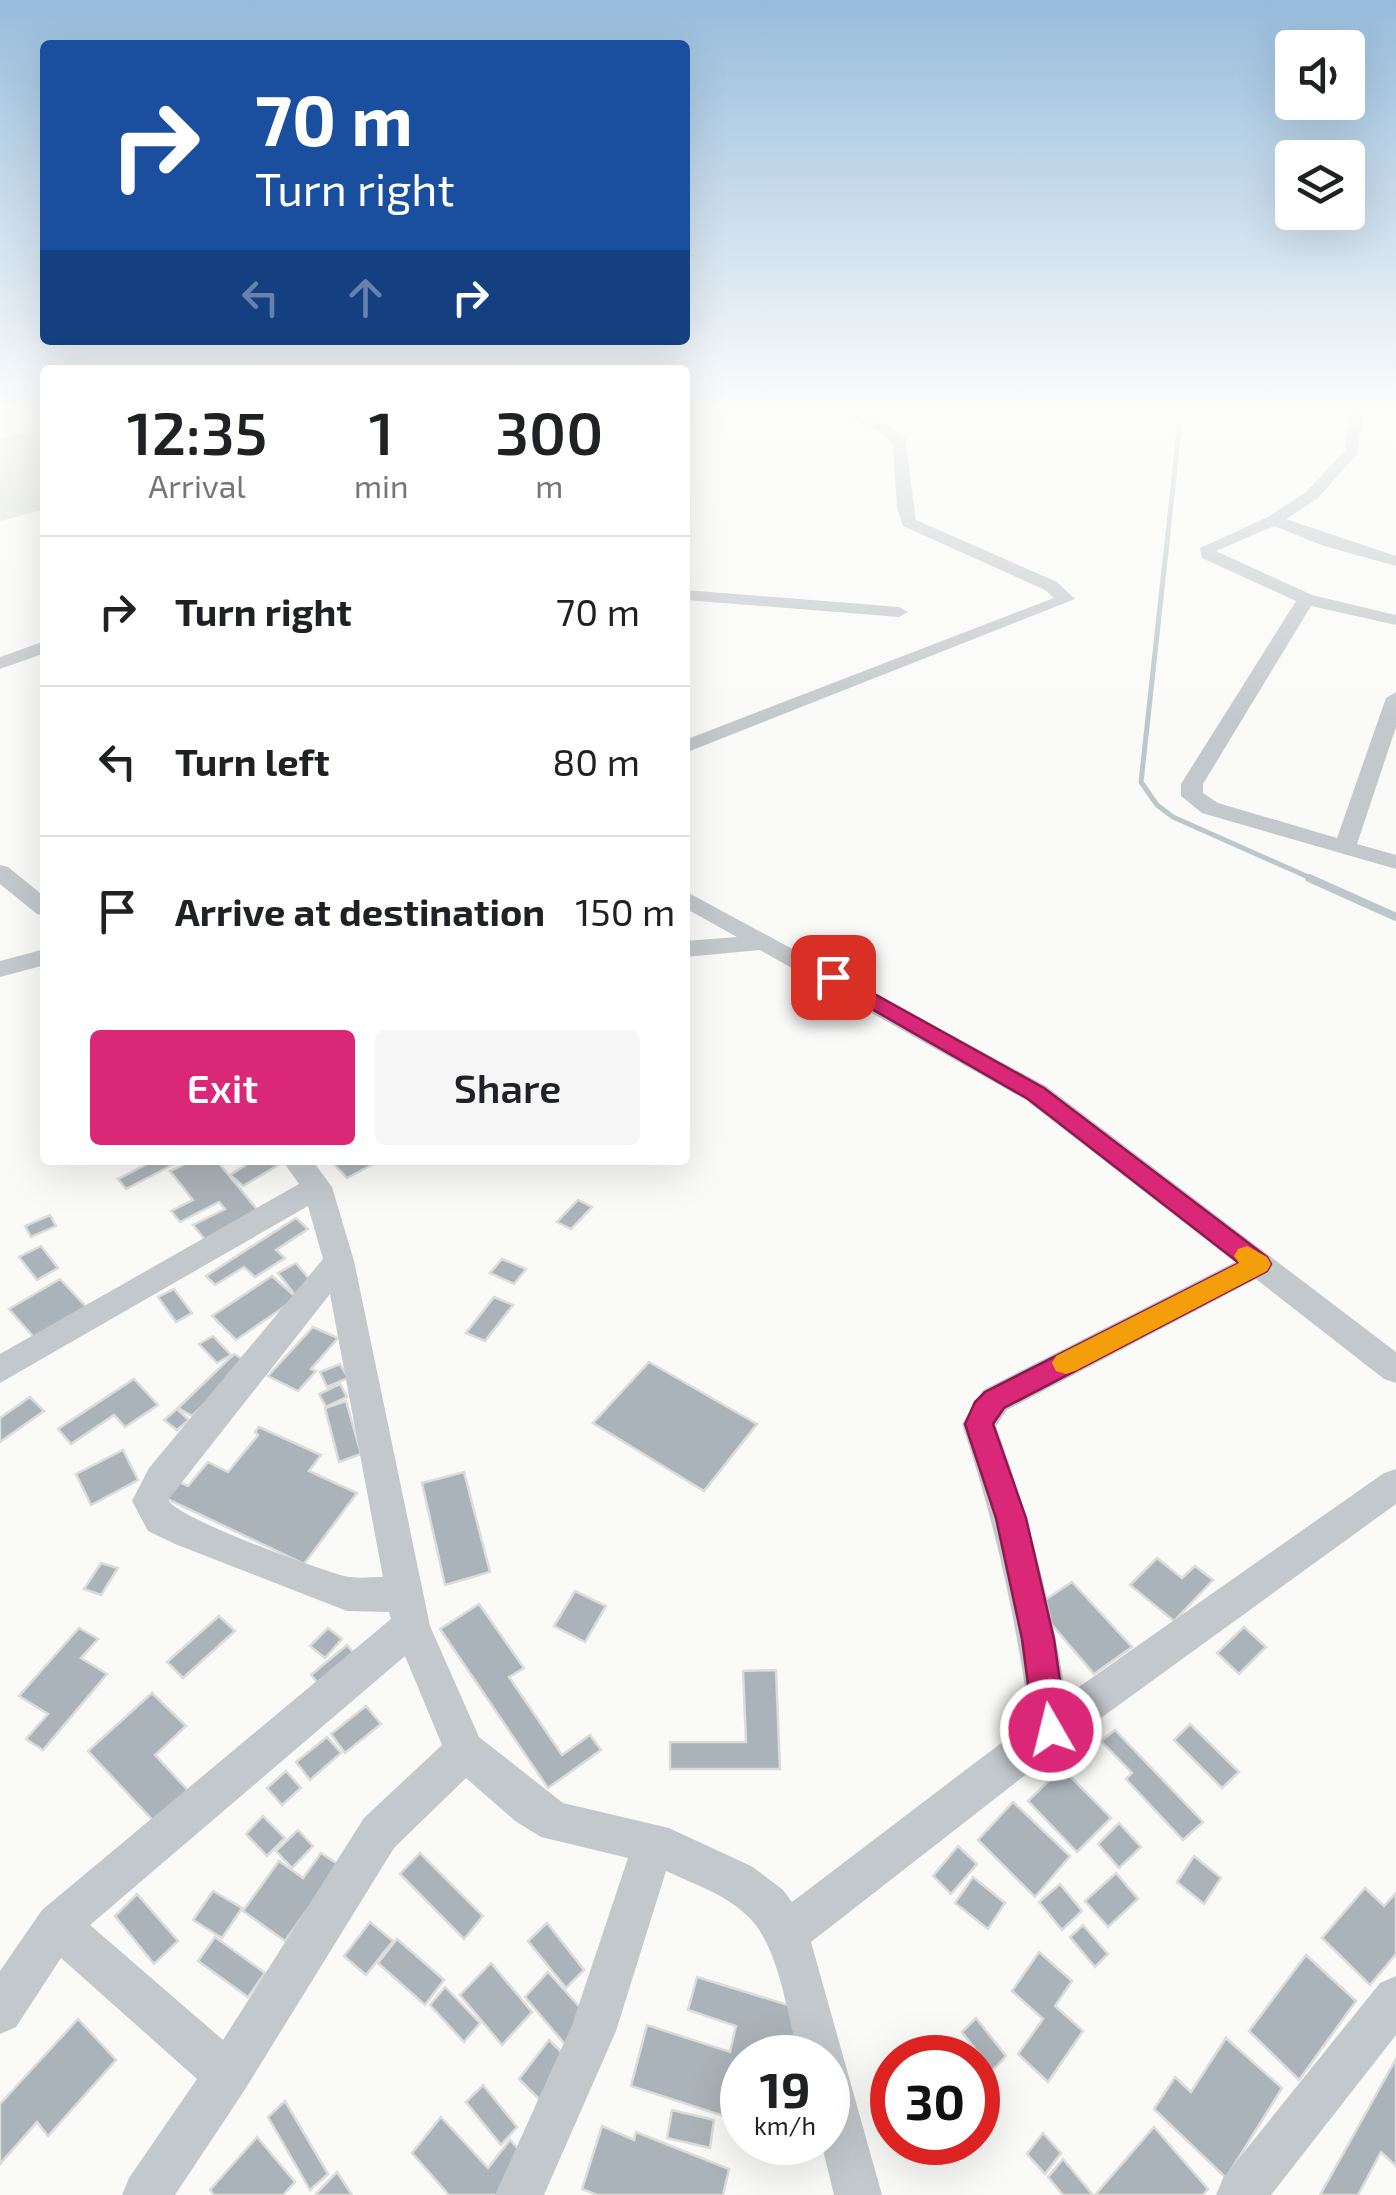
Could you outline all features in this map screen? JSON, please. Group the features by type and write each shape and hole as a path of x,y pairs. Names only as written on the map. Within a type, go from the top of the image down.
{"street":[{"path":"690,746 1066,599 1051,586 909,524 905,515"},
{"path":"1281,515 1212,545 1208,554 1306,599 1396,620"},
{"path":"1274,520 1396,561"},
{"path":"1337,544 1396,547"},
{"path":"690,595 899,612"},
{"path":"1306,599 1192,784 1192,796 1210,808 1396,862"},
{"path":"0,663 40,649"},
{"path":"1345,846 1396,698"},
{"path":"0,872 40,905"},
{"path":"690,901 1036,1093 1396,1370"},
{"path":"690,949 768,942"},
{"path":"0,969 40,958"},
{"path":"0,1370 306,1174 339,1261 408,1610 465,1752 530,1806 556,1822 654,1843 738,1882 768,1905 787,1933 816,2035"},
{"path":"339,1261 160,1479 150,1501 161,1520 188,1533 347,1594 408,1610"},
{"path":"1051,1730 1038,1639 1011,1518 979,1424 985,1410 994,1400 1258,1264"},
{"path":"787,1933 1051,1730 1396,1484"},
{"path":"0,2010 57,1925 408,1610"},
{"path":"146,2195 228,2076 379,1834 465,1752"},
{"path":"519,2195 593,2030 654,1843"},
{"path":"57,1925 228,2076"},
{"path":"1240,2195 1396,1998"},
{"path":"850,2164 858,2195"}],"building":[{"path":"145,1165 172,1165 126,1189 118,1179"},
{"path":"183,1165 220,1165 261,1214 207,1242 193,1225 225,1209 219,1202 180,1222 171,1211 193,1200 170,1171"},
{"path":"246,1165 278,1165 243,1186 230,1175"},
{"path":"335,1165 372,1165 347,1178"},
{"path":"578,1200 592,1207 571,1229 557,1222"},
{"path":"50,1215 56,1226 31,1237 25,1226"},
{"path":"296,1218 308,1229 276,1250 285,1258 255,1277 244,1267 215,1285 206,1276"},
{"path":"41,1246 58,1268 37,1280 19,1257"},
{"path":"502,1259 526,1269 514,1284 490,1273"},
{"path":"296,1263 314,1285 295,1295 278,1273"},
{"path":"272,1276 297,1298 236,1340 212,1316"},
{"path":"60,1279 90,1311 38,1342 9,1309"},
{"path":"174,1289 192,1313 176,1322 158,1297"},
{"path":"494,1297 513,1305 485,1341 466,1333"},
{"path":"313,1327 338,1338 298,1391 268,1376"},
{"path":"213,1336 231,1355 217,1363 199,1344"},
{"path":"234,1354 248,1362 192,1416 178,1408"},
{"path":"649,1362 757,1424 704,1491 593,1423"},
{"path":"340,1364 348,1378 327,1387 320,1372"},
{"path":"134,1379 158,1405 125,1427 114,1415 71,1444 58,1429"},
{"path":"340,1384 347,1397 326,1407 319,1394"},
{"path":"30,1397 44,1411 0,1442 0,1418"},
{"path":"346,1401 361,1454 339,1462 325,1408"},
{"path":"177,1409 189,1420 177,1430 164,1420"},
{"path":"259,1427 321,1455 309,1471 357,1493 304,1564 159,1495 173,1479 188,1486 208,1462 228,1472 258,1435 255,1432"},
{"path":"123,1450 138,1480 91,1505 76,1474"},
{"path":"464,1472 490,1572 445,1585 422,1483"},
{"path":"1157,1558 1182,1578 1195,1566 1213,1580 1174,1621 1130,1585"},
{"path":"101,1563 118,1568 101,1595 84,1589"},
{"path":"1072,1582 1132,1647 1094,1674 1036,1606"},
{"path":"575,1591 606,1606 585,1642 554,1626"},
{"path":"479,1604 524,1668 509,1677 562,1755 590,1735 601,1750 548,1788 440,1629"},
{"path":"219,1616 235,1631 183,1678 167,1662"},
{"path":"1244,1627 1266,1647 1239,1674 1217,1653"},
{"path":"79,1628 98,1639 81,1658 107,1674 43,1750 26,1739 48,1714 19,1696"},
{"path":"328,1628 342,1639 325,1658 310,1646"},
{"path":"347,1645 361,1662 326,1692 311,1675"},
{"path":"776,1670 780,1769 670,1769 670,1742 746,1742 743,1671"},
{"path":"152,1693 186,1726 155,1755 195,1798 162,1830 88,1751"},
{"path":"366,1706 381,1724 345,1753 331,1734"},
{"path":"1190,1724 1239,1772 1222,1788 1174,1740"},
{"path":"1115,1730 1203,1822 1183,1840 1126,1779 1132,1773 1101,1741"},
{"path":"327,1737 341,1753 310,1780 296,1762"},
{"path":"1062,1768 1111,1818 1077,1852 1028,1801"},
{"path":"286,1771 301,1788 282,1805 267,1788"},
{"path":"1013,1802 1070,1856 1035,1897 978,1840"},
{"path":"263,1816 285,1838 267,1856 246,1834"},
{"path":"1119,1823 1141,1847 1119,1868 1098,1844"},
{"path":"298,1830 313,1846 292,1868 276,1851"},
{"path":"958,1846 977,1864 951,1894 933,1876"},
{"path":"321,1853 339,1865 285,1941 243,1911 279,1861 303,1878"},
{"path":"420,1853 483,1916 464,1939 400,1874"},
{"path":"1194,1856 1221,1878 1204,1904 1177,1882"},
{"path":"1116,1873 1138,1899 1108,1927 1085,1901"},
{"path":"973,1877 1005,1903 988,1929 955,1903"},
{"path":"1060,1884 1082,1911 1062,1930 1039,1902"},
{"path":"1365,1888 1384,1906 1396,1893 1396,1954 1370,1985 1322,1938"},
{"path":"213,1891 242,1908 222,1938 193,1920"},
{"path":"137,1894 178,1941 154,1964 115,1916"},
{"path":"370,1922 393,1941 366,1975 344,1956"},
{"path":"547,1923 584,1970 566,1988 528,1941"},
{"path":"1083,1925 1108,1954 1095,1967 1070,1937"},
{"path":"215,1937 265,1973 248,1997 198,1961"},
{"path":"397,1939 444,1980 425,2005 378,1963"},
{"path":"1039,1952 1072,1981 1055,2006 1083,2031 1048,2082 1018,2054 1043,2019 1012,1991"},
{"path":"1306,1955 1356,2001 1299,2080 1249,2031"},
{"path":"491,1963 532,2012 502,2045 460,1995"},
{"path":"548,1972 593,2022 569,2049 525,1997"},
{"path":"697,1977 824,2016 821,2035 734,2035 736,2026 688,2010"},
{"path":"445,1987 480,2023 464,2042 430,2005"},
{"path":"976,2018 989,2035 964,2035 962,2032"},
{"path":"78,2019 116,2060 48,2136 37,2122 0,2164 0,2104"},
{"path":"647,2025 720,2049 720,2115 631,2086"},
{"path":"1226,2038 1282,2088 1226,2178 1154,2109 1175,2077 1191,2092"},
{"path":"549,2040 579,2069 549,2109 519,2079"},
{"path":"1396,2059 1396,2166 1381,2152 1358,2195 1320,2195"},
{"path":"483,2085 517,2127 501,2145 466,2102"},
{"path":"285,2101 328,2174 310,2190 268,2117"},
{"path":"672,2110 714,2120 710,2148 667,2138"},
{"path":"441,2117 488,2168 510,2140 533,2165 510,2195 449,2195 412,2153"},
{"path":"602,2126 634,2140 636,2132 729,2169 723,2195 597,2195 582,2189"},
{"path":"1154,2127 1208,2189 1203,2195 1095,2195"},
{"path":"1043,2133 1061,2153 1045,2174 1027,2154"},
{"path":"257,2137 295,2182 283,2195 214,2195 210,2190"},
{"path":"1063,2159 1093,2195 1063,2195 1048,2177"},
{"path":"337,2172 352,2195 317,2195 316,2194"}],"waterway":[{"path":"1170,515 1141,782 1157,805 1173,817 1315,880"},
{"path":"1309,878 1396,917"}],"slow traffic":[{"path":"1066,1363 1258,1264 1247,1256"}],"route":[{"path":"833,977 1036,1093 1258,1264 994,1400 985,1410 979,1424 1011,1518 1038,1639 1051,1730"}]}
